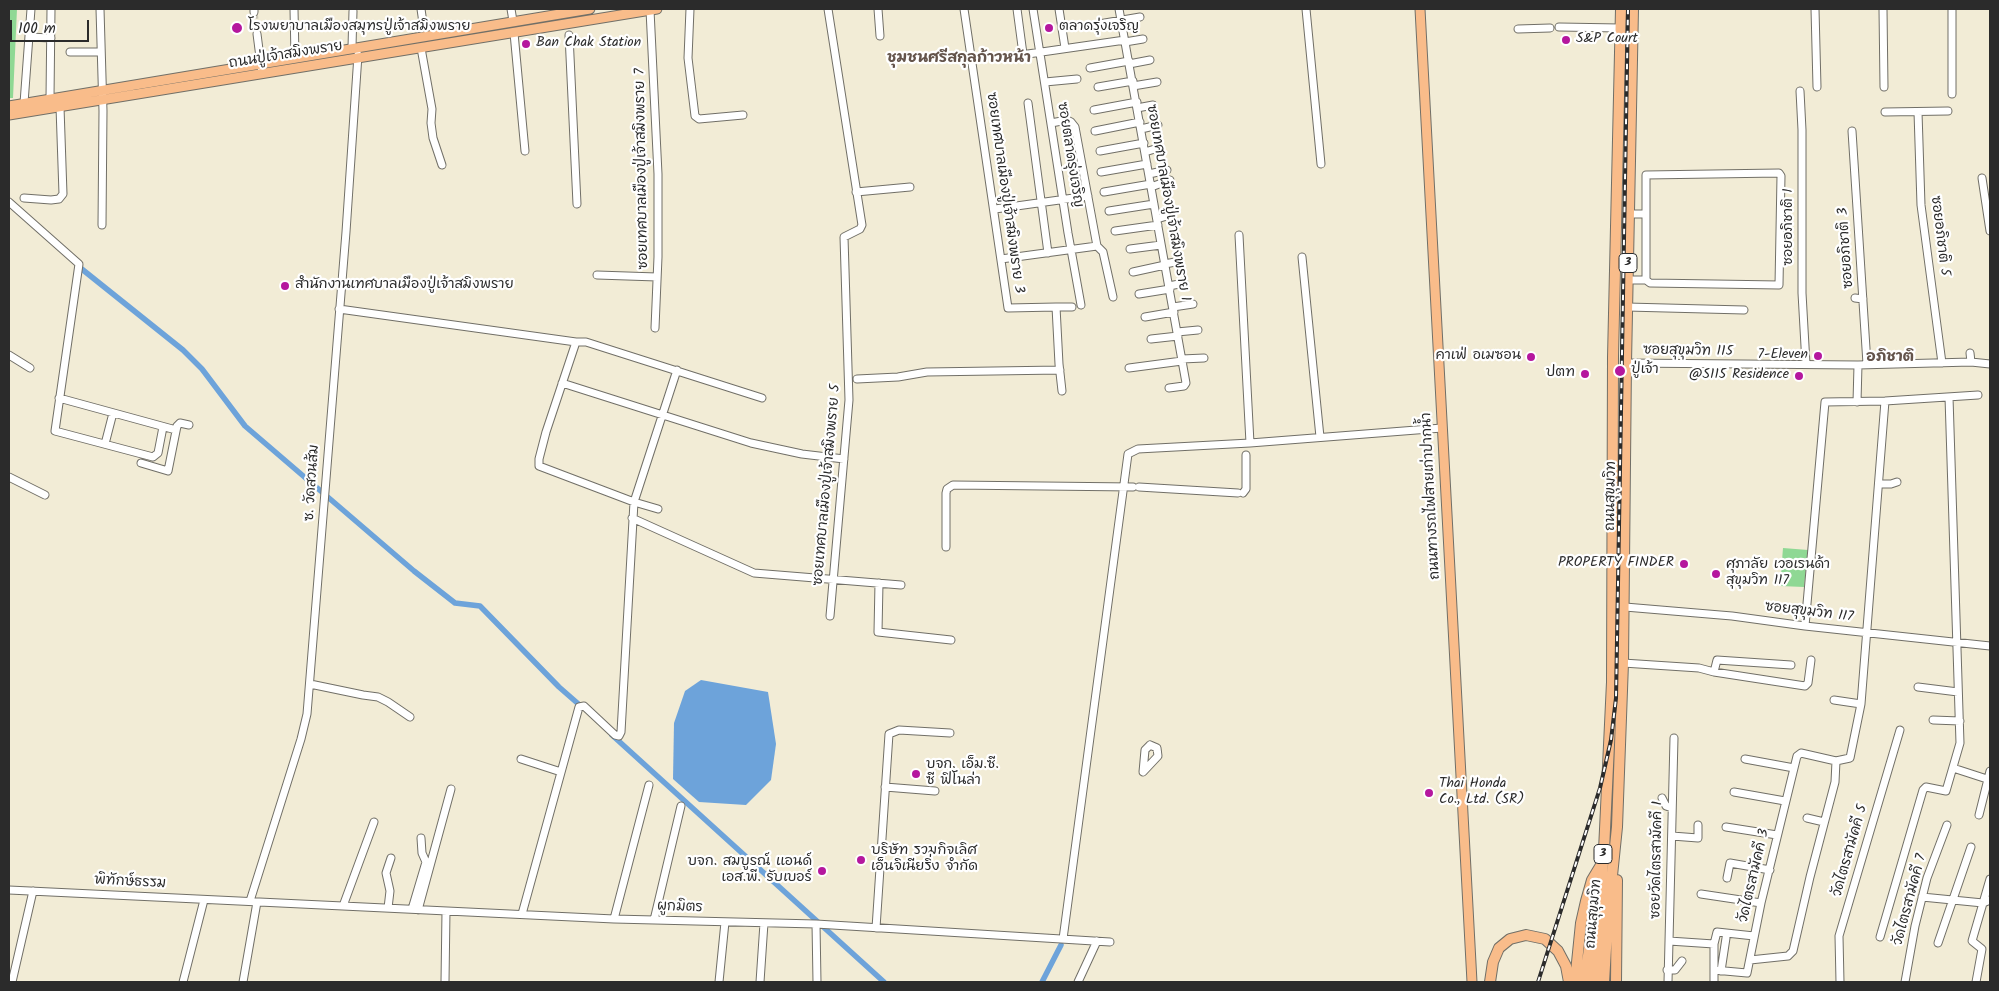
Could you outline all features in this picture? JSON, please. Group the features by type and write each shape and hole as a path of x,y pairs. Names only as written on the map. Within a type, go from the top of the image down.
{"highway":[{"name":"ถนนสุขุมวิท","path":"1594,982 1610,725 1613,608 1613,357 1621,9"},
{"name":"ถนนสุขุมวิท","path":"1604,982 1608,915 1617,827 1624,663 1626,363 1633,9"},
{"path":"1616,215 1629,214"},
{"path":"1610,725 1621,726"},
{"path":"1616,982 1617,827"},
{"path":"1575,982 1581,922 1592,880 1602,862"},
{"path":"1584,982 1601,876"},
{"path":"1611,982 1613,935 1617,903"},
{"path":"1490,982 1493,962 1499,948 1510,939 1526,935 1545,939 1558,950 1566,966 1569,982"}],"main road":[{"name":"ถนนปู่เจ้าสมิงพราย","path":"9,106 355,47 424,29 513,22 586,9"},
{"name":"ถนนปู่เจ้าสมิงพราย","path":"9,115 514,33 568,29 652,9"},
{"name":"ถนนทางรถไฟสายเก่าปากน้ำ","path":"1420,9 1472,982"},
{"path":"513,22 514,33"}],"street":[{"path":"24,103 31,9"},
{"path":"50,98 51,9"},
{"path":"100,9 102,225"},
{"path":"294,9 295,57"},
{"path":"421,9 424,29"},
{"path":"511,9 513,22"},
{"name":"ซอยเทศบาลเมืองปู่เจ้าสมิงพราย 7","path":"652,9 658,174 658,277 655,328"},
{"path":"690,9 688,58 695,116 699,119 743,115"},
{"name":"ซอยเทศบาลเมืองปู่เจ้าสมิงพราย 5","path":"828,9 862,225 860,229 844,237 849,400 830,616"},
{"path":"878,9 880,36"},
{"name":"ซอยเทศบาลเมืองปู่เจ้าสมิงพราย 3","path":"964,9 995,208 1008,308 1056,307"},
{"path":"1017,9 1024,54"},
{"name":"ซอยตลาดรุ่งเจริญ","path":"1033,9 1062,200 1081,305"},
{"path":"1059,9 1065,48"},
{"name":"ซอยเทศบาลเมืองปู่เจ้าสมิงพราย 1","path":"1119,9 1186,384 1169,388"},
{"path":"1306,9 1321,164"},
{"path":"1815,9 1817,87"},
{"path":"1883,9 1884,87"},
{"path":"1952,9 1952,94"},
{"name":"ซ. วัดสวนส้ม","path":"244,982 254,902 307,714 358,59 355,47 353,11"},
{"path":"1099,24 1140,17"},
{"path":"1559,27 1620,28"},
{"path":"1518,29 1550,28"},
{"path":"568,29 577,204"},
{"path":"514,33 525,151"},
{"path":"257,34 262,74"},
{"path":"29,37 51,38"},
{"path":"1014,56 1040,51 1143,39"},
{"path":"421,48 432,109 433,138 442,165"},
{"path":"70,52 100,52"},
{"path":"1090,68 1150,60"},
{"path":"1045,82 1077,79"},
{"path":"1098,87 1157,82"},
{"name":"ซอยอภิชาติ 1","path":"1800,91 1802,130 1802,293 1806,364"},
{"path":"1028,103 1048,253"},
{"path":"1094,110 1153,105"},
{"path":"24,198 51,200 62,197 60,107"},
{"path":"1885,112 1948,111"},
{"name":"ซอยอภิชาติ 5","path":"1918,112 1921,205 1942,363"},
{"path":"1051,123 1067,120 1075,127 1097,246 1103,252 1113,297"},
{"path":"1095,131 1158,125"},
{"name":"ซอยอภิชาติ 3","path":"1852,131 1859,298 1867,364"},
{"path":"1100,151 1144,144"},
{"path":"1145,152 1158,148"},
{"path":"1101,172 1147,164"},
{"path":"1149,174 1167,170"},
{"path":"1628,280 1646,280 1650,283 1779,285 1781,176 1776,172 1648,174 1644,178 1646,280"},
{"path":"1982,178 1990,231"},
{"path":"1104,192 1151,185 1170,180"},
{"path":"856,192 910,187"},
{"path":"995,208 1088,196"},
{"path":"9,202 79,264 55,431 156,456 164,427"},
{"path":"1109,212 1154,204"},
{"path":"1629,214 1645,214"},
{"path":"1115,231 1157,222 1170,215"},
{"path":"1239,235 1250,443"},
{"path":"1130,250 1161,245"},
{"path":"1002,259 1097,246"},
{"path":"1302,257 1320,438"},
{"path":"1133,272 1175,262"},
{"path":"597,275 658,277"},
{"path":"1139,294 1184,283"},
{"path":"1144,317 1193,304"},
{"path":"1062,391 1055,313 1056,307 1072,307"},
{"path":"1627,307 1744,310"},
{"path":"339,308 586,342 762,398"},
{"path":"1151,339 1198,330"},
{"path":"576,342 541,450 539,466 634,502 658,509"},
{"path":"1970,353 1971,362"},
{"path":"9,355 30,368"},
{"path":"1129,368 1204,358"},
{"name":"ซอยสุขุมวิท 115","path":"1626,363 1858,365 1971,362 1990,364"},
{"path":"1857,402 1858,365"},
{"path":"522,914 580,706 584,706 615,736 618,736 621,732 634,502 677,370"},
{"path":"857,380 898,377 928,372 1060,370"},
{"path":"562,383 751,443 802,454 844,459"},
{"path":"1805,626 1825,402 1885,401 1978,395"},
{"path":"1880,937 1923,790 1926,787 1946,791 1960,743 1949,397"},
{"path":"59,398 176,430"},
{"path":"1717,971 1746,974 1750,960 1788,956 1792,953 1835,782 1836,760 1850,758 1861,704 1885,401"},
{"path":"105,444 113,413"},
{"path":"141,463 166,471 169,470 178,424 189,425"},
{"path":"1063,939 1128,454 1138,449 1250,443 1442,428"},
{"path":"946,547 946,493 947,489 953,485 1136,487 1240,493 1246,488 1246,455"},
{"path":"9,477 45,495"},
{"path":"1879,484 1897,482"},
{"path":"632,518 754,572 781,576 833,578 901,585"},
{"path":"879,583 878,632 951,640"},
{"name":"ซอยสุขุมวิท 117","path":"1625,607 1732,616 1805,626 1990,646"},
{"path":"1714,672 1717,660 1791,665"},
{"path":"1624,663 1699,668 1805,686 1808,684 1812,660"},
{"path":"310,684 363,696 378,697 410,717"},
{"path":"1918,687 1958,692"},
{"path":"1834,700 1861,704"},
{"path":"1933,720 1960,721"},
{"path":"876,928 890,732 899,730 950,733"},
{"name":"วัดไตรสามัคคี 5","path":"1840,982 1839,936 1900,730"},
{"name":"ซอยวัดไตรสามัคคี 1","path":"1668,982 1674,738"},
{"name":"วัดไตรสามัคคี 3","path":"1750,960 1776,835 1799,753 1836,760"},
{"path":"521,759 561,772"},
{"path":"1745,759 1794,768"},
{"path":"1953,768 1989,779"},
{"path":"1979,815 1990,771"},
{"path":"614,919 649,785"},
{"path":"885,787 935,791"},
{"path":"415,909 451,789"},
{"path":"1734,792 1785,801"},
{"path":"1662,798 1666,806 1672,808"},
{"path":"654,920 681,806"},
{"path":"1807,818 1824,822"},
{"path":"343,906 374,822"},
{"path":"1672,836 1698,838 1698,825"},
{"name":"วัดไตรสามัคคี 7","path":"1905,982 1922,897 1947,825"},
{"path":"1726,827 1776,835"},
{"path":"415,909 426,862 422,853 421,838"},
{"path":"1938,943 1971,847"},
{"path":"388,908 390,891 386,873 391,858"},
{"path":"1727,878 1730,863 1770,870"},
{"path":"1976,982 1982,948 1972,941 1987,902 1990,879"},
{"name":"พิทักษ์ธรรม","path":"9,890 254,902"},
{"path":"12,982 33,891"},
{"path":"1701,894 1761,903"},
{"path":"1922,897 1987,902"},
{"path":"183,982 204,900"},
{"name":"ผูกมิตร","path":"254,902 614,919 817,924 1110,942"},
{"path":"445,982 446,911"},
{"path":"719,982 724,922"},
{"path":"760,982 764,923"},
{"path":"817,924 817,982"},
{"path":"1717,971 1714,944 1717,932 1754,936"},
{"path":"1714,982 1726,938"},
{"path":"1669,941 1714,944"},
{"path":"1078,982 1097,942"},
{"path":"1667,970 1675,970 1682,961"}],"green space":[{"path":"9,9 17,9 13,98 9,98"},
{"path":"1783,548 1808,550 1804,587 1780,586"}],"water":[{"path":"701,680 768,692 776,744 771,780 746,805 699,802 673,779 674,723 685,691"}],"waterway":[{"path":"78,266 183,350 202,369 245,426 414,571 455,603 480,606 559,687 583,708"},
{"path":"612,735 884,982"},
{"path":"1042,982 1061,945"}],"tunnel":[{"path":"254,12 257,34"}],"railway":[{"path":"1538,982 1600,788 1611,740 1616,698 1628,9"}],"place":[{"name":"โรงพยาบาลเมืองสมุทรปู่เจ้าสมิงพราย","path":"237,28"},
{"name":"ตลาดรุ่งเจริญ","path":"1049,28"},
{"name":"S&P Court","path":"1566,40"},
{"name":"Ban Chak Station","path":"526,44"},
{"name":"สำนักงานเทศบาลเมืองปู่เจ้าสมิงพราย","path":"285,286"},
{"name":"7-Eleven","path":"1818,356"},
{"name":"คาเฟ่ อเมซอน","path":"1531,357"},
{"name":"ปู่เจ้า","path":"1620,371"},
{"name":"ปตท","path":"1585,374"},
{"name":"@S115 Residence","path":"1799,376"},
{"name":"PROPERTY FINDER","path":"1684,564"},
{"name":"ศุภาลัย เวอเรนด้า สุขุมวิท 117","path":"1716,574"},
{"name":"บจก. เอ็ม.ซี. ซี ฟิโนล่า","path":"916,774"},
{"name":"Thai Honda Co., Ltd. (SR)","path":"1429,793"},
{"name":"บริษัท รวมกิจเลิศ เอ็นจิเนียริ่ง จำกัด","path":"861,860"},
{"name":"บจก. สมบูรณ์ แอนด์ เอส.พี. รับเบอร์","path":"822,871"}],"district":[{"name":"ชุมชนศรีสกุลก้าวหน้า","path":"959,59"},
{"name":"อภิชาติ","path":"1890,358"}]}
